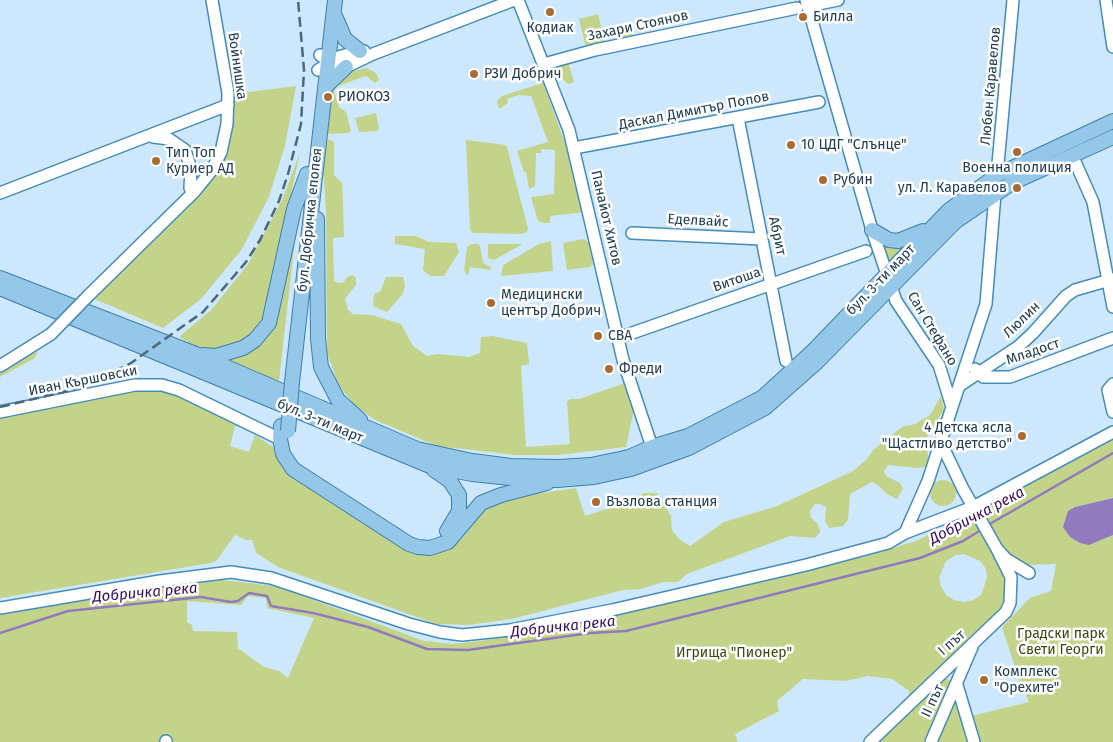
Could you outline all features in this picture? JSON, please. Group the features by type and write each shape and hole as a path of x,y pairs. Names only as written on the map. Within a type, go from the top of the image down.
{"main road":[{"path":"331,3 345,39 367,52"},
{"name":"бул. Добричка епопея","path":"284,434 322,63 331,3"},
{"name":"бул. Добричка епопея","path":"310,174 325,87 322,63"},
{"path":"325,87 346,67"},
{"name":"бул. 3-ти март","path":"2,280 430,466 472,474 557,480 594,477 631,469 654,452 763,397 811,353 948,212 997,175 1113,121"},
{"name":"бул. 3-ти март","path":"2,280 196,354 374,432 435,454 512,466 559,467 591,465 654,452 689,448 765,408 817,362 955,222 995,194 1072,155 1113,137"},
{"path":"196,354 216,356 244,348 255,340 269,323 294,209 310,174"},
{"path":"310,174 317,212 318,339 321,367 338,400 348,412 374,432"},
{"path":"872,230 888,240 898,241 935,224"},
{"path":"284,434 292,454 306,470 413,536 422,539 431,539 446,533 459,512 458,494 455,488 430,466"},
{"path":"284,434 283,454 302,476 409,544 418,547 430,548 448,542 455,536 474,509 486,501 557,480"}],"street":[{"name":"Войнишка","path":"212,0 228,93 224,136"},
{"path":"322,63 338,57 367,52 514,0"},
{"name":"Панайот Хитов","path":"518,0 569,130 623,360 654,452"},
{"name":"Захари Стоянов","path":"544,64 595,50 804,5 838,0"},
{"name":"Любен Каравелов","path":"997,175 1013,0"},
{"path":"1106,0 1113,47"},
{"name":"Сан Стефано","path":"804,5 872,230 892,288 900,308 939,364 952,407"},
{"path":"322,63 346,67 367,52"},
{"name":"Даскал Димитър Попов","path":"574,148 819,102"},
{"path":"0,193 228,105"},
{"name":"Абрит","path":"738,118 786,361"},
{"path":"148,136 169,139 185,150 191,169 190,188"},
{"path":"0,366 48,331 190,188 208,166 224,136"},
{"path":"87,292 206,178 220,152 224,136"},
{"path":"1072,155 1093,202 1111,280 1113,308"},
{"path":"905,533 928,481 986,304 995,194"},
{"name":"Еделвайс","path":"632,233 762,239"},
{"name":"Витоша","path":"618,338 866,251"},
{"name":"Люлин","path":"959,386 1033,333 1066,296 1075,290 1111,280"},
{"path":"0,358 48,331"},
{"name":"Младост","path":"978,373 983,377 1010,377 1113,338"},
{"path":"939,364 947,373 966,365"},
{"path":"966,365 978,373"},
{"path":"1113,384 1108,390 1113,412"},
{"name":"Иван Кършовски","path":"0,412 135,385 162,385 179,390 284,434"},
{"path":"0,608 177,578 231,572 253,573 408,624 462,635 483,634 612,610 806,565 888,543 905,533 943,518 975,510 1073,452 1113,432"},
{"path":"941,443 986,532 997,549 1006,559 1029,573"},
{"name":"І път","path":"870,742 1001,617 1010,603 1011,577 997,549"},
{"name":"ІІ път","path":"931,742 973,644"},
{"path":"957,685 974,742"}],"green space":[{"path":"598,14 605,43 586,48 579,19"},
{"path":"631,23 634,39 622,41 619,26"},
{"path":"568,62 574,82 568,84 563,79 555,78 551,66"},
{"path":"367,68 376,73 379,80 375,83 366,76 338,86 334,91 339,107 346,112 351,131 349,133 327,134 325,130 330,89 348,72"},
{"path":"543,83 564,140 585,212 550,216 550,223 538,221 531,197 554,194 555,150 541,149 541,153 536,153 535,186 529,189 526,172 524,172 517,151 548,142 531,96 519,95 507,99 508,103 499,109 497,101 502,96"},
{"path":"296,86 285,146 269,197 242,249 201,299 163,328 92,298 207,186 231,138 234,94"},
{"path":"376,113 379,128 377,131 359,132 355,118"},
{"path":"328,139 334,142 334,175 342,183 343,199 344,237 333,238 334,281 338,283 344,282 347,277 353,275 356,278 356,285 345,299 348,310 353,314 372,315 401,324 413,346 427,356 437,354 469,357 480,353 481,337 492,336 527,343 529,364 521,366 526,447 570,444 567,402 570,399 579,399 625,383 634,410 626,447 558,455 515,455 437,446 375,420 354,405 338,384 327,353 326,211 322,152"},
{"path":"466,140 506,145 528,229 527,232 522,234 473,233 470,230"},
{"path":"300,152 267,310 258,330 243,342 215,350 196,346 179,337 212,309 248,264 282,200"},
{"path":"298,213 279,381 222,359 255,348 267,336 273,325"},
{"path":"395,236 416,236 429,242 456,243 459,252 444,276 430,276 423,270 425,249 395,244"},
{"path":"584,239 589,243 593,264 590,267 567,270 563,243"},
{"path":"551,241 553,271 501,276 503,265 539,244"},
{"path":"883,242 906,245 889,264"},
{"path":"471,244 478,244 480,246 483,263 491,267 491,270 470,267 468,276 464,271 467,247"},
{"path":"488,244 523,244 494,260 488,258"},
{"path":"386,277 403,277 405,286 402,295 387,312 373,306 374,294 380,292"},
{"path":"38,351 35,358 0,377 0,371"},
{"path":"135,388 162,388 236,423 230,446 249,452 255,435 273,447 282,465 291,474 429,554 451,547 463,538 484,508 502,499 576,488 585,516 633,500 644,493 657,493 671,516 672,530 679,539 690,546 724,522 777,506 853,471 867,459 873,450 902,427 915,424 930,415 941,396 944,410 926,438 929,466 918,468 888,465 884,472 886,476 900,483 903,489 897,499 872,482 850,494 848,520 843,526 829,528 825,521 826,507 815,504 810,511 811,518 818,524 820,532 815,538 790,536 687,574 678,582 663,582 641,589 623,590 512,619 468,625 436,624 278,567 256,553 252,540 246,540 235,535 216,561 211,563 0,598 0,416"},
{"name":"Градски парк Свети Георги","path":"1113,427 1113,498 1075,507 1089,545 1113,535 1113,742 876,742 900,722 940,677 963,684 971,716 1029,702 1021,685 1002,627 1030,598 1051,591 1056,564 1026,565 1010,557 999,545 977,501"},
{"path":"943,480 952,484 956,493 952,502 943,506 934,502 930,493 934,484"},
{"name":"Игрища \"Пионер\"","path":"967,516 972,519 1002,565 1006,596 1001,612 908,701 909,691 892,679 868,676 846,681 803,679 777,701 779,711 735,734 738,742 0,742 0,615 186,583 222,580 276,586 424,641 452,644 583,623 867,556 916,541","holes":["964,554 980,561 986,569 987,578 981,595 973,600 964,602 954,600 946,595 939,578 946,561 956,555","248,596 266,598 267,608 314,618 288,678 279,671 264,667 238,648 237,632 193,631 192,625 187,622 187,601 241,605"]}],"shaded area":[{"path":"1113,498 1113,535 1089,545 1080,543 1070,537 1063,527 1068,511 1075,507"}],"waterway":[{"name":"Добричка река","path":"988,525 1113,453"},
{"name":"Добричка река","path":"0,633 68,611 201,597 231,602 238,601 249,593 267,596 271,606 313,613 368,627 427,649 468,650 590,633 626,631 920,558 963,541 981,530"}],"railway":[{"path":"0,407 71,390 106,376 131,363 203,312 246,262 260,240 279,201 301,124 304,70 298,0"}],"place":[{"name":"Кодиак","path":"550,12"},
{"name":"Билла","path":"803,17"},
{"name":"РЗИ Добрич","path":"474,74"},
{"name":"РИОКОЗ","path":"328,97"},
{"name":"10 ЦДГ \"Слънце\"","path":"791,145"},
{"name":"Военна полиция","path":"1017,152"},
{"name":"Тип Топ Куриер АД","path":"156,161"},
{"name":"Рубин","path":"823,180"},
{"name":"ул. Л. Каравелов","path":"1017,188"},
{"name":"Медицински център Добрич","path":"491,303"},
{"name":"CBA","path":"598,336"},
{"name":"Фреди","path":"609,369"},
{"name":"4 Детска ясла \"Щастливо детство\"","path":"1022,436"},
{"name":"Възлова станция","path":"596,502"},
{"name":"Комплекс \"Орехите\"","path":"984,680"}]}
